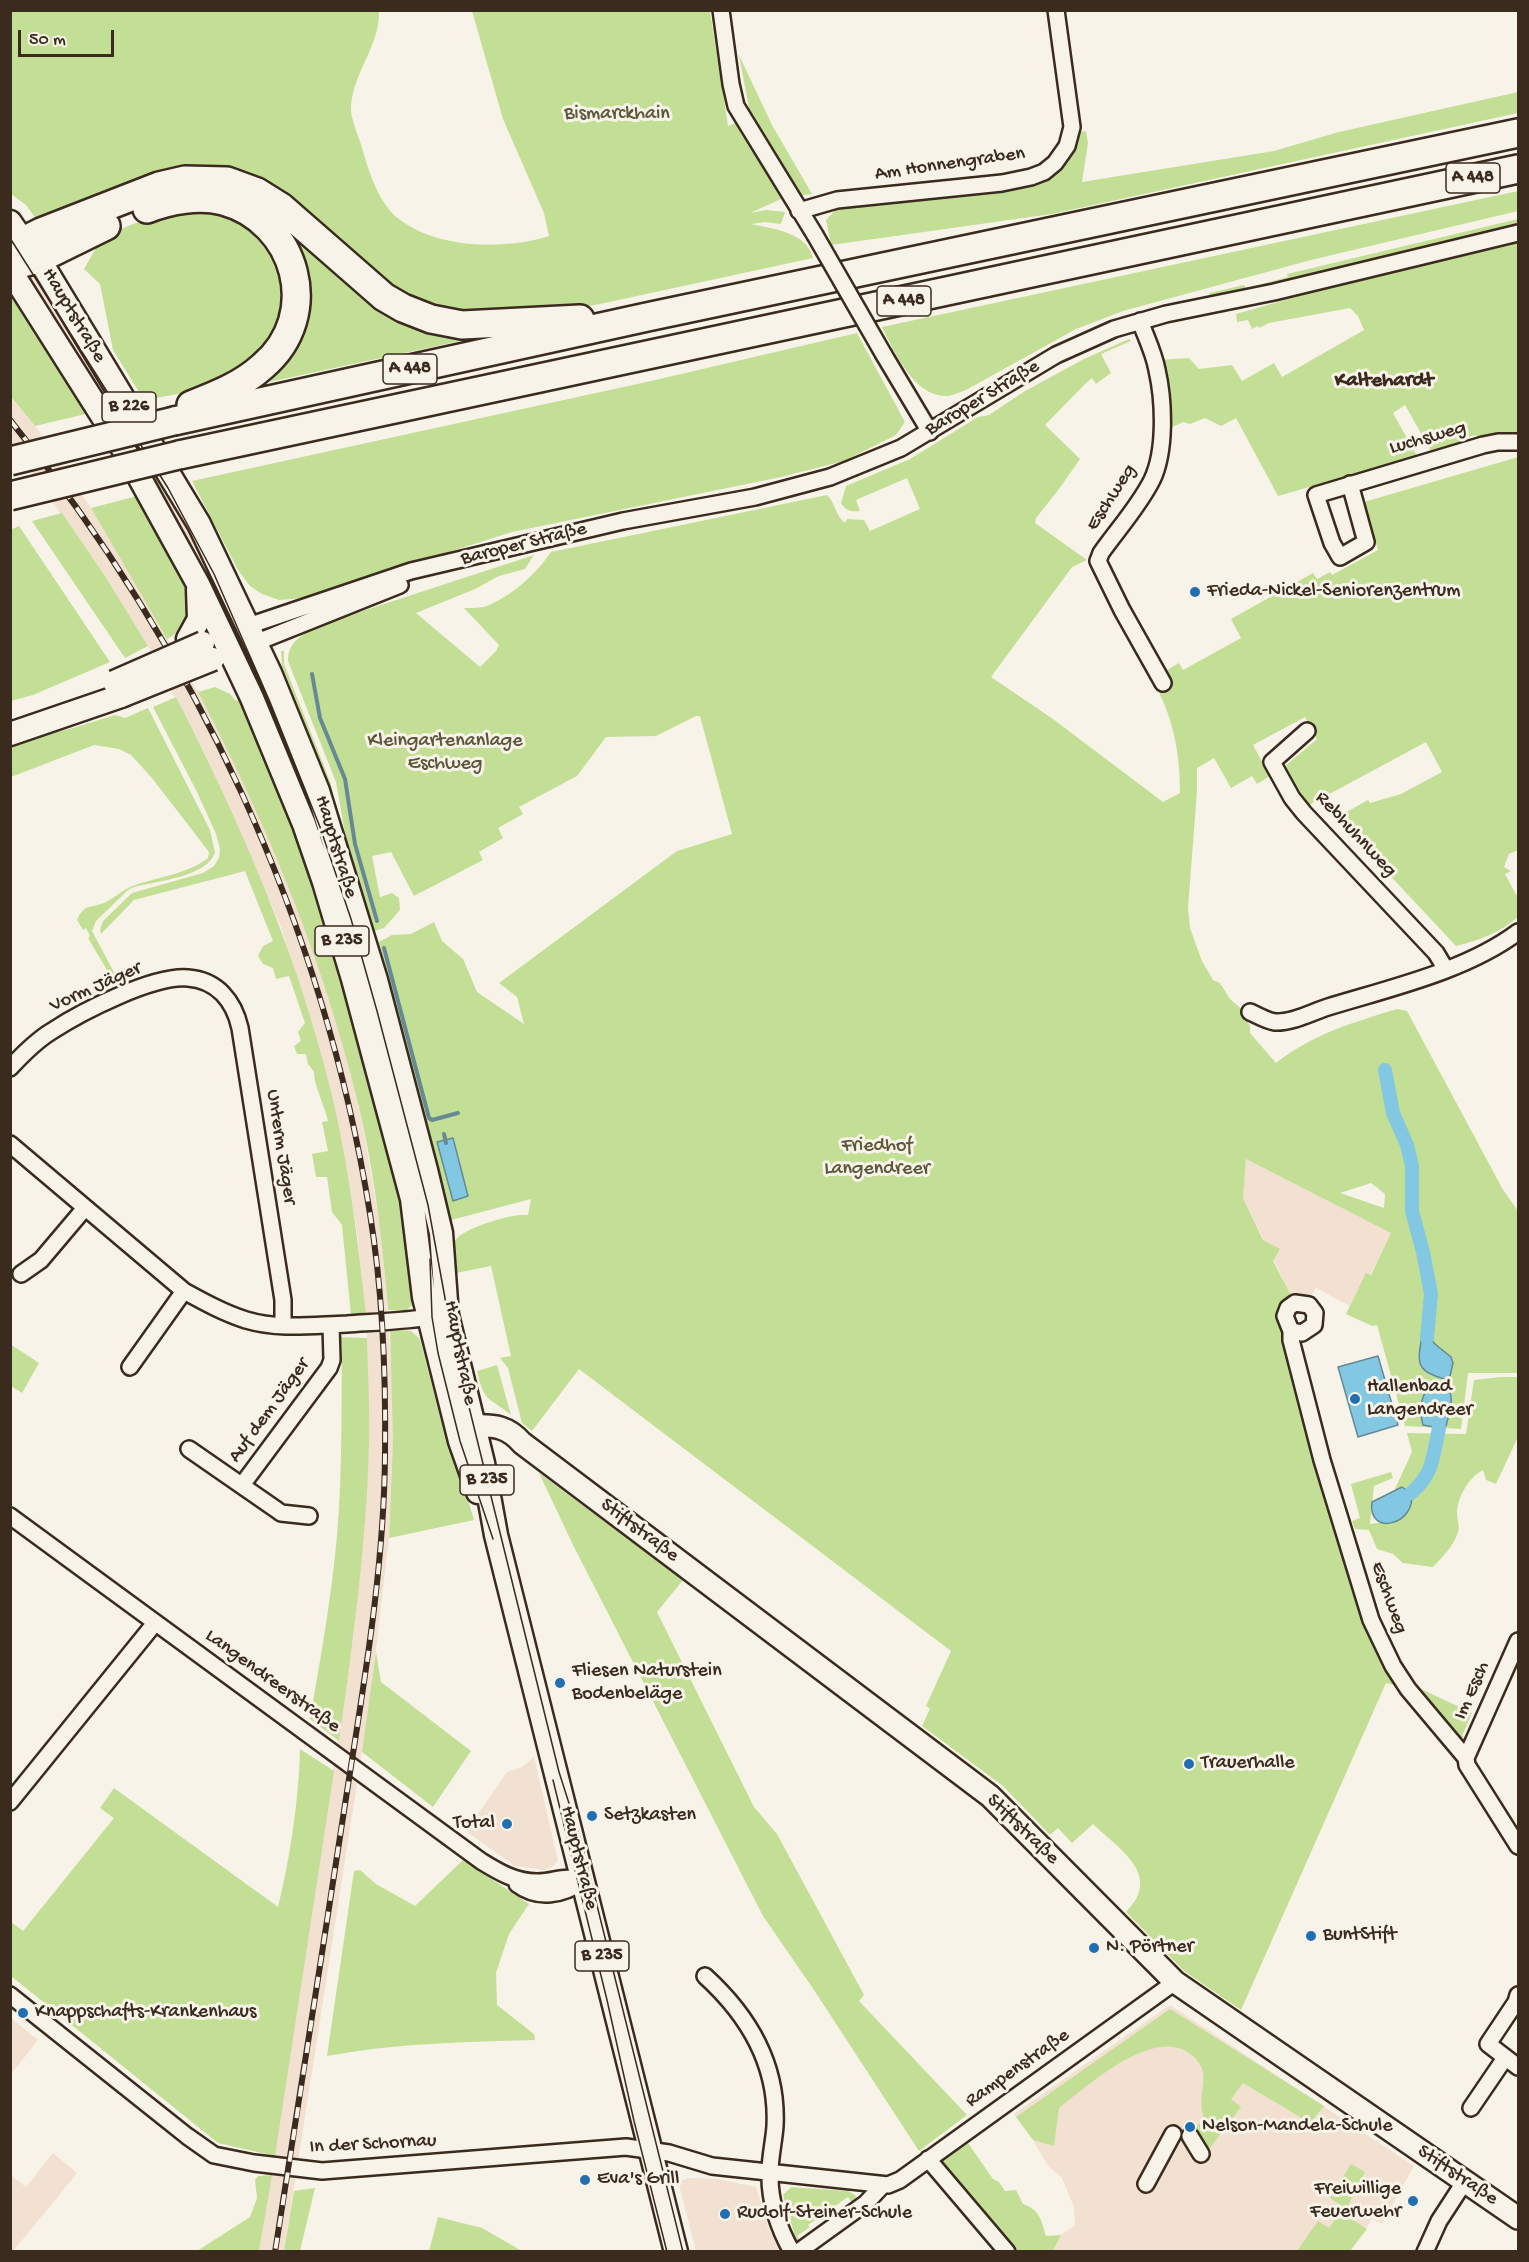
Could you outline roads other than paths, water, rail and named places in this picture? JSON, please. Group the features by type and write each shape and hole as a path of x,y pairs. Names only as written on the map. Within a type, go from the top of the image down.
{"highway":[{"name":"A 448","path":"173,417 1518,133"},
{"name":"A 448","path":"10,496 179,455 1518,169"},
{"path":"19,248 41,232 159,186 186,180 227,181 258,192 281,207 384,297 403,308 431,319 462,325 647,317"},
{"path":"10,461 114,435 173,417 239,384 265,365 286,340 297,310 296,278 286,251 269,227 253,214 223,201 200,199 168,201 75,239 19,248"},
{"path":"10,505 77,479"}],"main road":[{"name":"Hauptstraße","path":"19,248 179,489 216,558 270,673 318,791 376,980 426,1170 441,1233 438,1316 471,1437 472,1478 496,1535 676,2252"},
{"name":"Hauptstraße","path":"10,270 127,455 198,584 200,609 214,648 252,698 304,824 353,979 412,1199 424,1297 438,1316"},
{"name":"Baroper Straße","path":"10,734 252,634"},
{"name":"Baroper Straße","path":"172,666 190,677 208,672 214,648"},
{"name":"Baroper Straße","path":"10,719 118,689"}],"street":[{"path":"721,10 736,106 930,432"},
{"name":"Am Honnengraben","path":"803,217 837,201 1002,183 1044,172 1055,163 1067,146 1072,127 1056,10"},
{"name":"Baroper Straße","path":"252,634 414,580 447,564 541,539 623,521 755,497 800,486 865,464 930,432 1019,376 1075,346 1114,329 1518,233"},
{"name":"Eschweg","path":"1140,321 1157,369 1162,420 1161,442 1153,478 1101,553 1098,561 1122,610 1163,683"},
{"name":"Luchsweg","path":"1350,484 1366,542 1340,557 1332,543 1316,495 1350,484 1483,445 1518,442"},
{"name":"Rebhuhnweg","path":"1307,731 1272,762 1293,798 1437,953 1445,969"},
{"path":"1250,1012 1274,1022 1286,1020 1445,969 1478,956 1518,932"},
{"name":"Vorm Jäger","path":"10,1068 51,1031 117,997 173,979 189,978 211,985"},
{"name":"Unterm Jäger","path":"211,985 224,994 233,1007 240,1028 283,1300 283,1326"},
{"name":"Auf dem Jäger","path":"10,1144 184,1291 246,1320 283,1326 332,1325 438,1316"},
{"path":"21,1274 41,1260 85,1208"},
{"path":"130,1367 184,1291"},
{"name":"Eschweg","path":"1291,1331 1302,1333 1311,1329 1315,1321 1315,1313 1309,1305 1300,1302 1291,1305 1285,1316 1291,1331 1291,1340 1322,1460 1371,1620 1393,1666 1408,1689 1466,1758 1467,1765 1518,1846"},
{"name":"Auf dem Jäger","path":"242,1485 329,1368 332,1360 332,1325"},
{"name":"Stiftstraße","path":"471,1437 501,1427 513,1434 990,1797 1175,1982 1518,2218"},
{"name":"Auf dem Jäger","path":"189,1449 281,1513 309,1516"},
{"name":"Langendreerstraße","path":"10,1516 481,1861 519,1881 539,1882 566,1877 584,1881"},
{"path":"10,1802 155,1623"},
{"name":"Im Esch","path":"1466,1758 1518,1641"},
{"path":"705,1976 736,2008 757,2039 766,2061 774,2097 775,2124 770,2173 772,2203 785,2240 792,2252"},
{"name":"Rampenstraße","path":"798,2252 867,2203 883,2185 894,2184 1175,1982"},
{"name":"In der Schornau","path":"10,1995 214,2155 254,2163 322,2171 626,2147 651,2150"},
{"path":"1518,1995 1516,2002 1488,2044 1518,2067"},
{"path":"1471,2108 1504,2058"},
{"path":"1146,2184 1173,2134"},
{"path":"1190,2136 1201,2154"},
{"path":"651,2150 712,2166 883,2185"},
{"path":"928,2159 1007,2252"},
{"path":"1425,2252 1440,2221 1465,2181"}],"water":[{"path":"453,1138 468,1196 453,1201 437,1142"},
{"path":"1422,1336 1428,1336 1451,1357 1453,1363 1450,1376 1445,1379 1435,1376 1428,1373 1421,1365 1419,1353"},
{"path":"1378,1356 1398,1425 1358,1437 1338,1367"},
{"path":"1440,1382 1446,1386 1451,1395 1451,1408 1446,1426 1439,1428 1423,1425 1422,1399 1429,1388"},
{"path":"1402,1487 1411,1493 1411,1504 1407,1513 1392,1523 1377,1520 1373,1513 1372,1502"}],"waterway":[{"path":"312,674 320,718 345,779 355,844 377,921"},
{"path":"384,948 429,1118 432,1120 458,1113"},
{"path":"1385,1070 1393,1113 1407,1145 1412,1166 1412,1211 1431,1294 1427,1338"},
{"path":"444,1134 446,1143"},
{"path":"1411,1493 1419,1486 1428,1471 1434,1455 1439,1428"}],"tram line":[{"path":"10,238 168,488 214,574 270,702 320,827 351,919 428,1205 453,1342 559,1772 581,1841 683,2252"},
{"path":"430,1259 432,1317 438,1353 460,1441 493,1539"},
{"path":"553,1780 667,2252"}],"railway":[{"path":"10,420 76,507 137,599 193,695 242,793 284,895 320,1000 349,1106 370,1214 383,1334 385,1425 381,1544 358,1723 275,2252"}],"place":[{"name":"Frieda-Nickel-Seniorenzentrum","path":"1195,592"},
{"name":"Hallenbad Langendreer","path":"1355,1399"},
{"name":"Fliesen Naturstein Bodenbeläge","path":"560,1683"},
{"name":"Trauerhalle","path":"1189,1764"},
{"name":"Setzkasten","path":"592,1816"},
{"name":"Total","path":"507,1824"},
{"name":"BuntStift","path":"1311,1936"},
{"name":"N. Pörtner","path":"1094,1948"},
{"name":"Knappschafts-Krankenhaus","path":"23,2013"},
{"name":"Nelson-Mandela-Schule","path":"1190,2127"},
{"name":"Eva's Grill","path":"585,2180"},
{"name":"Freiwillige Feuerwehr","path":"1413,2201"},
{"name":"Rudolf-Steiner-Schule","path":"725,2214"}],"district":[{"name":"Kaltehardt","path":"1384,382"}],"park label":[{"name":"Bismarckhain","path":"617,115"},
{"name":"Kleingartenanlage Eschweg","path":"445,754"},
{"name":"Friedhof Langendreer","path":"877,1158"}]}
